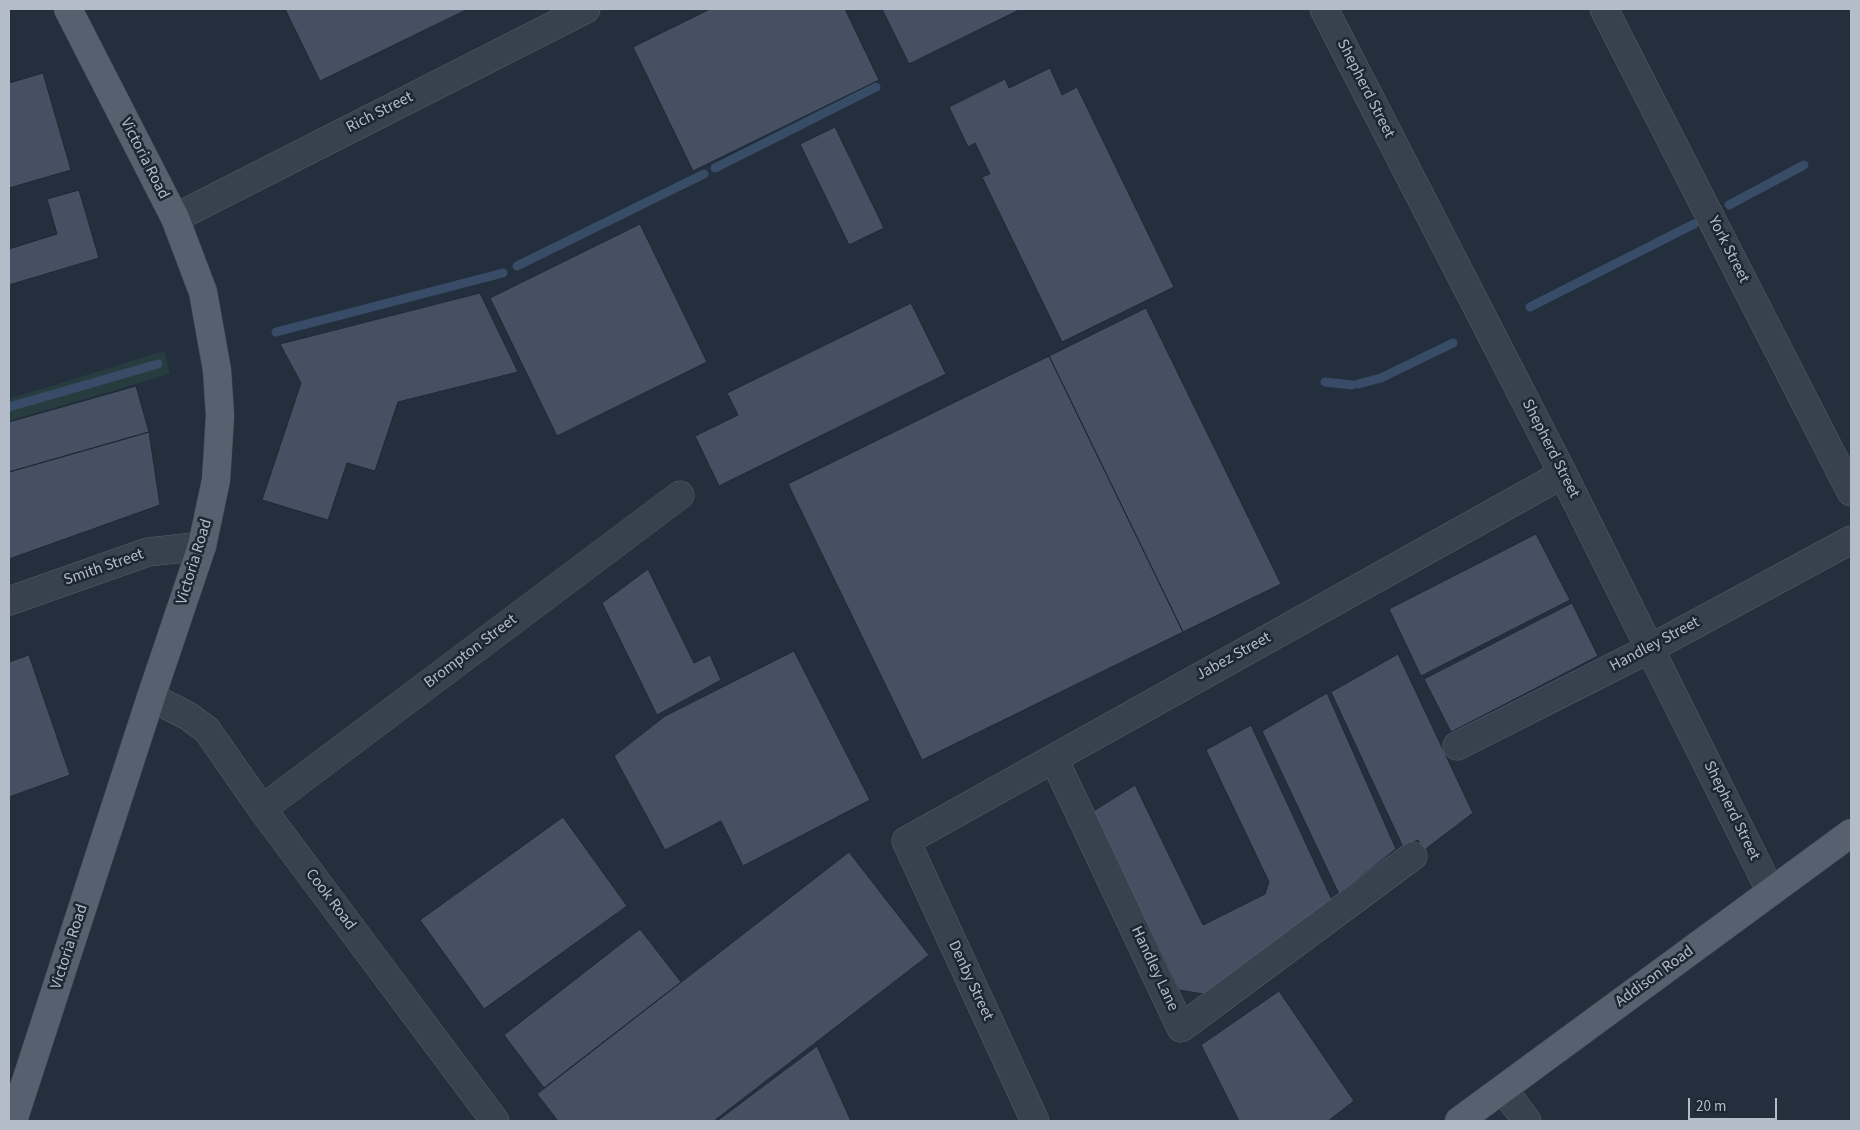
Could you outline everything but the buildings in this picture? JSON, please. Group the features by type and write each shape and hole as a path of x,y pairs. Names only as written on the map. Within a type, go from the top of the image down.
{"main road":[{"name":"Victoria Road","path":"13,1121 17,1084 202,546 216,480 220,415 217,370 203,292 175,218 68,9"},
{"name":"Addison Road","path":"1459,1121 1851,833"}],"street":[{"name":"Rich Street","path":"175,218 586,9"},
{"name":"Shepherd Street","path":"1324,9 1563,474 1771,892"},
{"name":"York Street","path":"1604,9 1851,492"},
{"name":"Jabez Street","path":"906,841 1563,474"},
{"name":"Brompton Street","path":"262,809 680,495"},
{"name":"Handley Street","path":"1457,746 1651,648 1851,540"},
{"name":"Smith Street","path":"9,601 148,552 202,546"},
{"name":"Cook Road","path":"151,697 188,716 207,730 262,809 494,1121"},
{"name":"Handley Lane","path":"1054,759 1181,1028 1413,856"},
{"name":"Denby Street","path":"906,841 1035,1121"},
{"path":"1503,1089 1526,1121"}],"green space":[{"path":"164,351 170,374 9,421 9,399"}],"waterway":[{"path":"715,168 876,87"},
{"path":"1729,205 1804,165"},
{"path":"517,266 704,174"},
{"path":"1530,307 1694,224"},
{"path":"276,332 503,273"},
{"path":"1358,384 1381,378 1453,343"},
{"path":"9,407 158,364"},
{"path":"1325,382 1352,385"}]}
